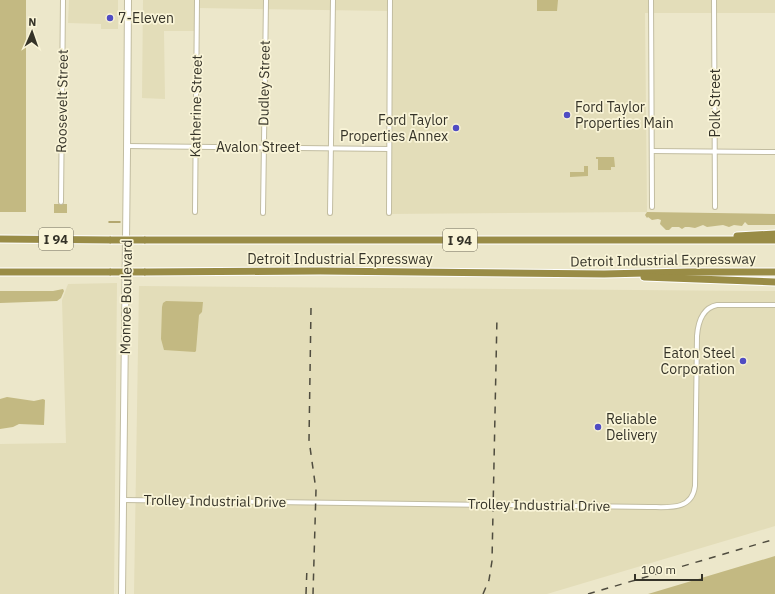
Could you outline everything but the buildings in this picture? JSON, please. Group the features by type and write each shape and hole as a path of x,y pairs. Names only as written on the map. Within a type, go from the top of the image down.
{"highway":[{"path":"698,240 752,234 775,234"},
{"name":"Detroit Industrial Expressway","path":"0,239 775,240"},
{"name":"Detroit Industrial Expressway","path":"0,272 604,274 775,272"},
{"path":"604,274 661,278 775,282"}],"street":[{"name":"Roosevelt Street","path":"61,202 63,0"},
{"name":"Monroe Boulevard","path":"122,594 128,0"},
{"name":"Katherine Street","path":"195,212 197,0"},
{"name":"Dudley Street","path":"263,213 266,0"},
{"path":"330,213 333,0"},
{"path":"389,213 390,0"},
{"path":"651,0 652,207"},
{"name":"Polk Street","path":"714,0 715,207"},
{"name":"Avalon Street","path":"127,146 389,149"},
{"path":"652,151 775,152"},
{"name":"Trolley Industrial Drive","path":"124,500 657,507 679,506 688,502 695,486 697,336 701,318 709,308 717,305 775,305"}],"shaded area":[{"path":"0,0 26,0 26,212 0,212"},
{"path":"69,0 118,0 118,29 101,29 101,24 68,23"},
{"path":"143,0 775,0 775,13 645,13 647,212 386,214 390,11 198,8 197,31 164,31 165,99 142,98"},
{"path":"537,0 558,0 557,11 537,11"},
{"path":"596,157 614,157 615,167 611,167 611,170 598,170 598,159 596,159"},
{"path":"584,166 588,166 588,176 570,177 570,172 584,172"},
{"path":"54,204 67,204 67,213 54,213"},
{"path":"647,212 775,214 775,225 748,225 745,222 742,226 734,225 729,227 723,225 707,227 703,225 695,228 685,227 682,229 679,227 672,227 669,230 666,230 660,224 661,220 652,220 648,217 647,218 645,215"},
{"path":"117,283 114,594 0,594 0,444 66,443 62,300 68,284"},
{"path":"139,286 775,291 775,526 547,594 134,594"},
{"path":"63,289 64,291 61,298 57,301 0,303 0,291 53,291"},
{"path":"166,301 203,302 202,312 199,315 195,352 164,350 161,339 162,307 163,303"},
{"path":"7,397 34,401 45,400 44,425 19,424 13,427 0,429 0,399"},
{"path":"775,556 775,594 648,594"}],"waterway":[{"path":"109,222 120,222"}],"railway":[{"path":"311,308 309,440 316,490 313,594"},
{"path":"483,594 489,580 492,561 497,316"},
{"path":"588,594 775,539"},
{"path":"306,594 307,567"}],"place":[{"name":"7-Eleven","path":"110,18"},
{"name":"Ford Taylor Properties Main","path":"567,115"},
{"name":"Ford Taylor Properties Annex","path":"456,128"},
{"name":"Eaton Steel Corporation","path":"743,361"},
{"name":"Reliable Delivery","path":"598,427"}]}
